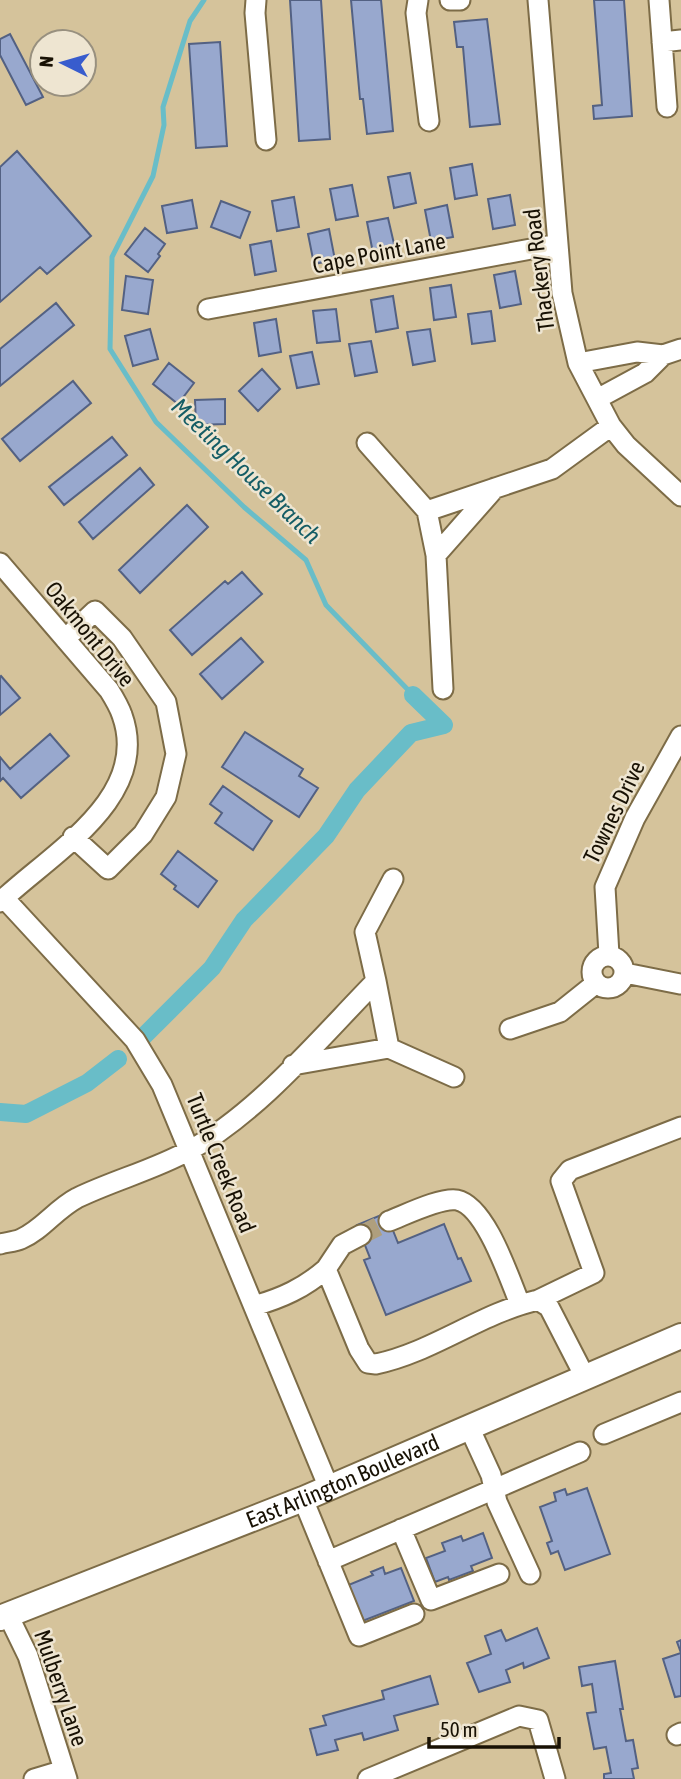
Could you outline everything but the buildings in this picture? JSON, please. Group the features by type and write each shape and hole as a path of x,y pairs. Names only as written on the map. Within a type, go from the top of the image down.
{"main road":[{"name":"East Arlington Boulevard","path":"4,1617 303,1499 681,1336"}],"street":[{"path":"256,0 266,140"},
{"path":"418,0 416,13 429,121"},
{"path":"450,0 460,0"},
{"name":"Thackery Road","path":"538,0 562,293 578,363 611,426 647,467 681,496"},
{"path":"659,0 671,41 667,107"},
{"name":"Cape Point Lane","path":"208,309 558,244"},
{"path":"578,363 637,352 672,352"},
{"path":"597,400 645,373 672,352"},
{"path":"427,511 552,469 611,426"},
{"path":"367,443 427,511 436,555 443,689"},
{"path":"436,555 495,488"},
{"name":"Oakmont Drive","path":"0,563 109,691 122,715 128,749 121,779 98,816 2,900"},
{"path":"65,639 95,611 122,638 166,702 177,754 166,797 143,834 108,869 73,837"},
{"name":"Townes Drive","path":"609,955 605,887 635,818 681,736"},
{"path":"389,1048 365,932 393,879"},
{"name":"Turtle Creek Road","path":"2,900 135,1040 163,1085 329,1488"},
{"path":"609,955 621,961 625,973 620,985 607,990 595,984 591,972 596,960 609,955"},
{"path":"625,973 680,984"},
{"path":"0,1244 21,1239 38,1229 76,1199 190,1150 229,1126 376,981"},
{"path":"510,1029 560,1012 595,984"},
{"path":"293,1065 389,1048 454,1077"},
{"path":"326,1269 359,1349 368,1363 388,1361 438,1342 594,1273 561,1181 569,1170 681,1127"},
{"path":"389,1222 439,1202 455,1199 469,1205 480,1217 529,1302 549,1307 585,1377"},
{"path":"254,1306 286,1297 313,1281 326,1269 342,1245 361,1235"},
{"path":"604,1434 681,1402"},
{"path":"469,1427 497,1502 530,1574"},
{"path":"328,1560 580,1452"},
{"path":"303,1499 359,1636 414,1614"},
{"path":"401,1529 431,1600 499,1574"},
{"name":"Mulberry Lane","path":"4,1617 28,1656 65,1774"},
{"path":"368,1779 519,1716 538,1720 555,1779"},
{"path":"34,1779 65,1774"}],"waterway":[{"name":"Meeting House Branch","path":"204,0 190,21 163,107 164,125 153,176 112,257 110,349 156,422 244,507 306,560 326,605 413,695"},
{"name":"Meeting House Branch","path":"143,1037 212,968 244,920 326,836 357,790 411,733 444,725 413,695"},
{"name":"Meeting House Branch","path":"0,1112 26,1114 87,1083 118,1059"}],"tunnel":[{"path":"361,1235 389,1221"}]}
